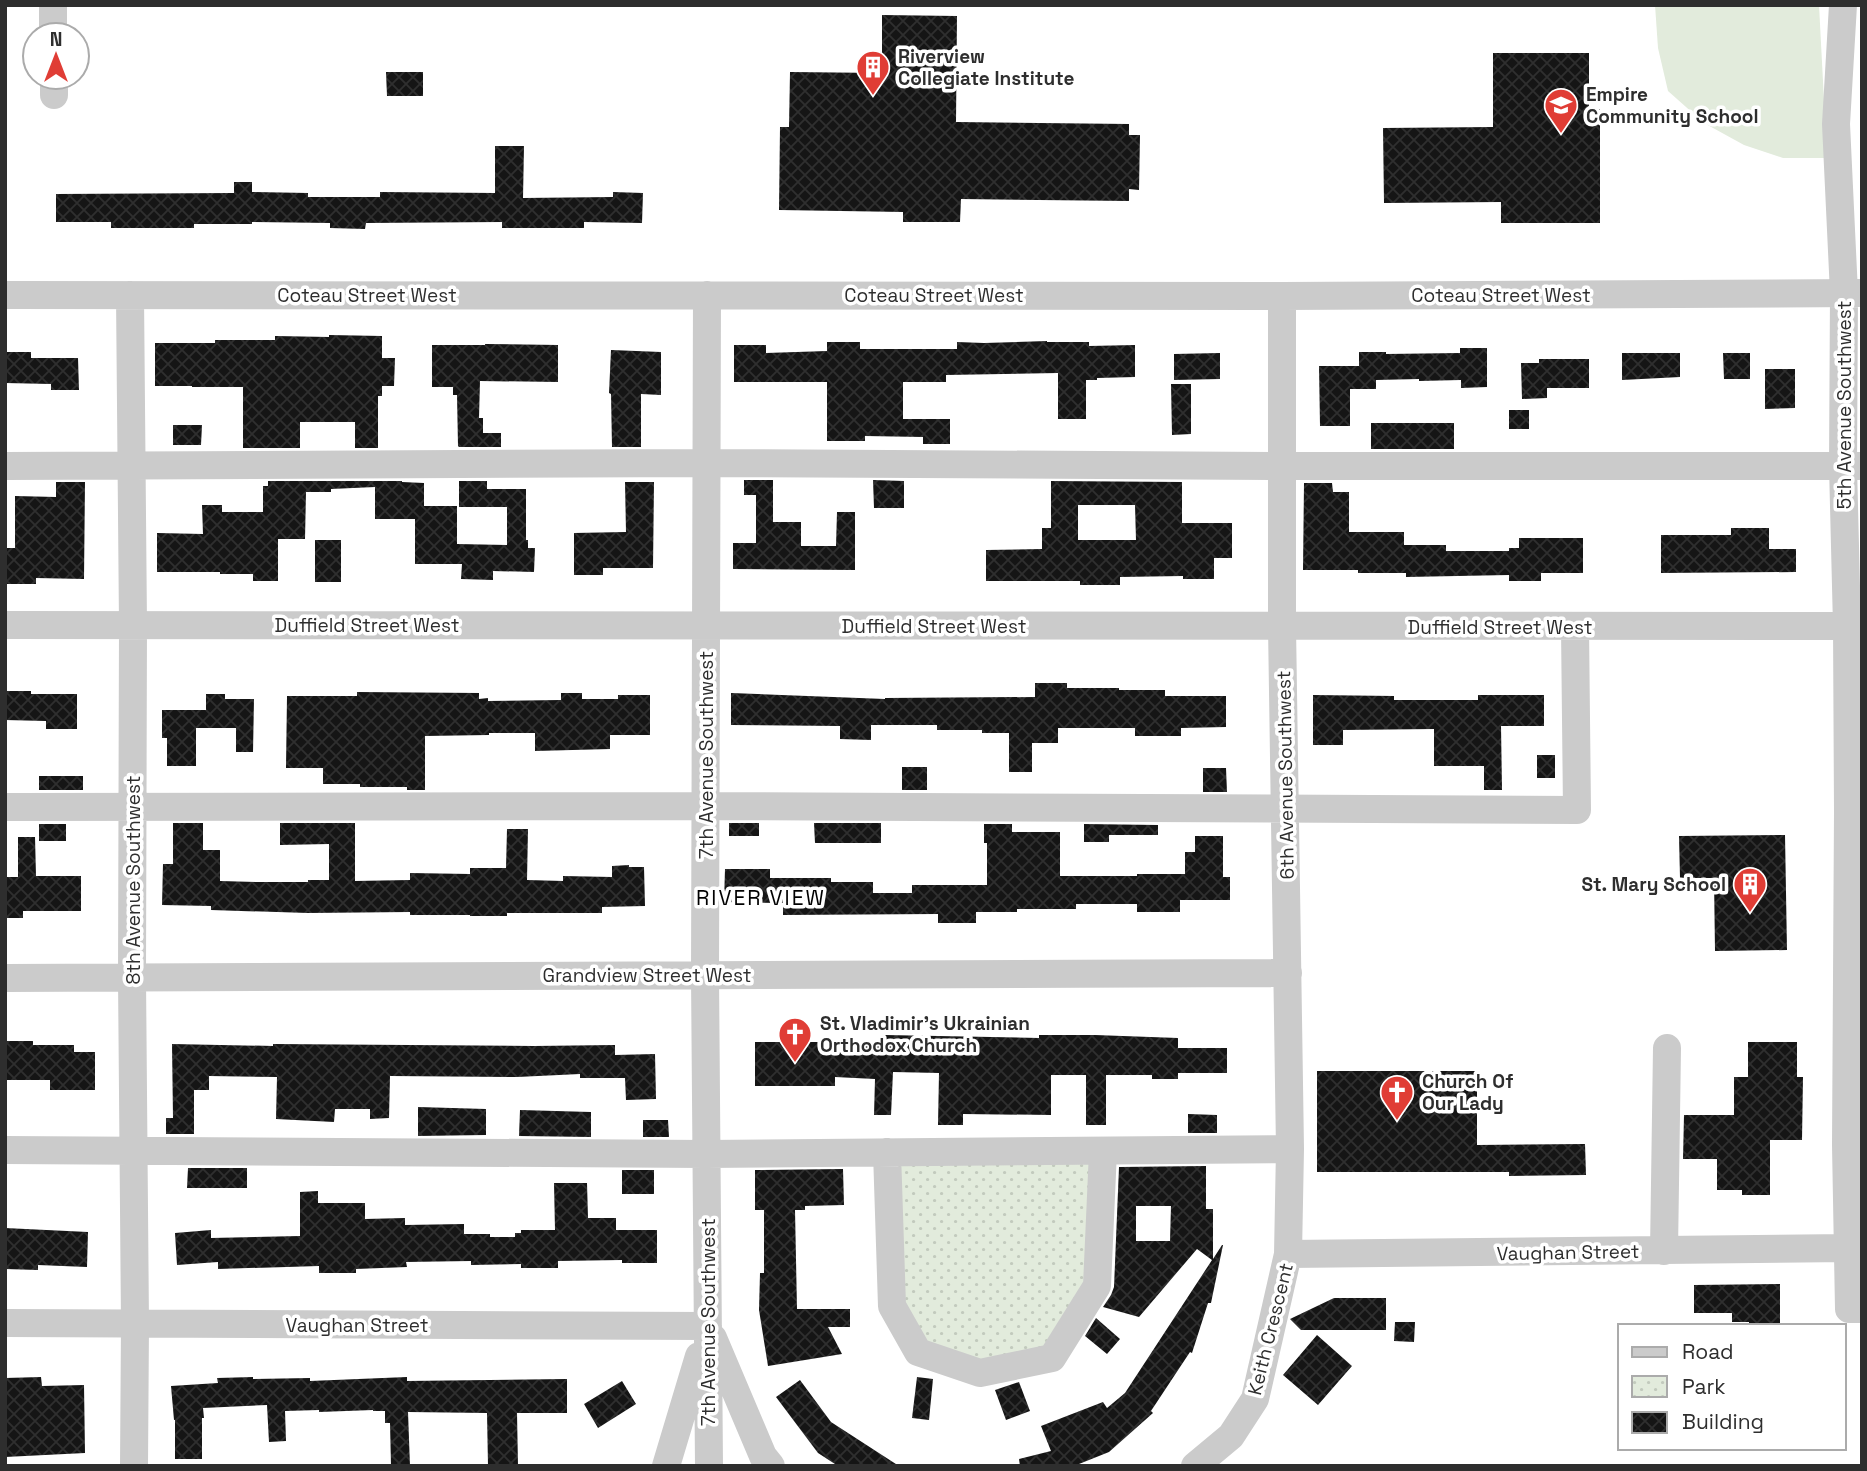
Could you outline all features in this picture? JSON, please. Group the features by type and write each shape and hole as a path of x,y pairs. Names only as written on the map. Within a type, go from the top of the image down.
{"street":[{"name":"5th Avenue Southwest","path":"1843,5 1853,293 1855,626 1854,1145 1848,1248 1856,1309"},
{"name":"Coteau Street West","path":"5,295 1282,296 1853,293"},
{"name":"8th Avenue Southwest","path":"131,295 134,1466"},
{"name":"7th Avenue Southwest","path":"707,295 705,975 709,1466"},
{"name":"6th Avenue Southwest","path":"1282,296 1282,626 1290,1149 1288,1254"},
{"path":"5,466 706,463 1852,466"},
{"name":"Duffield Street West","path":"5,625 1855,626"},
{"path":"5,807 706,806 1577,810 1575,627"},
{"name":"Grandview Street West","path":"5,978 1288,973"},
{"path":"1664,1251 1667,1048"},
{"path":"5,1150 706,1154 1290,1149"},
{"path":"887,1152 892,1306 918,1352 980,1373 1052,1357 1097,1286 1103,1151"},
{"name":"Vaughan Street","path":"1288,1254 1848,1248"},
{"name":"Keith Crescent","path":"1195,1466 1231,1436 1255,1399 1288,1254"},
{"name":"Vaughan Street","path":"5,1323 708,1326"},
{"path":"666,1466 708,1326"},
{"path":"708,1326 763,1456 771,1466"}],"green space":[{"path":"1655,5 1819,5 1827,158 1783,158 1744,145 1704,123 1668,91 1658,48"},
{"path":"1093,1156 1094,1267 1041,1351 991,1364 939,1352 916,1332 900,1297 898,1157"}],"building":[{"name":"Riverview Collegiate Institute","path":"882,15 957,16 956,122 1129,124 1129,135 1140,135 1139,190 1129,189 1129,201 961,199 960,222 903,222 903,212 779,210 780,127 789,127 790,72 882,73"},
{"name":"Empire Community School","path":"1493,53 1589,53 1589,109 1600,109 1600,223 1501,223 1501,202 1384,203 1383,128 1493,127"},
{"path":"386,72 423,72 423,96 387,96"},
{"path":"495,146 524,146 523,198 613,197 613,192 643,193 642,223 584,222 584,228 502,228 502,222 366,223 365,229 330,228 330,223 252,222 194,224 194,228 111,228 111,222 56,222 56,194 234,193 234,182 252,182 252,192 308,193 308,197 380,197 380,192 495,193"},
{"path":"275,336 382,336 382,358 395,358 394,386 382,386 382,396 378,396 378,448 355,448 355,422 300,422 300,448 243,448 243,387 155,386 155,343 215,343 215,340 275,340"},
{"path":"827,342 860,342 860,349 957,349 957,342 1089,342 1089,346 1135,345 1135,377 1086,380 1086,419 1058,419 1058,373 946,375 946,382 903,382 903,419 950,419 950,444 923,444 923,437 865,436 865,441 827,441 827,382 734,382 734,345 766,345 766,353 827,351"},
{"path":"432,345 558,345 558,382 480,381 479,418 483,418 483,433 501,433 501,447 459,447 457,395 453,395 453,387 432,387"},
{"path":"1460,348 1487,348 1487,387 1461,388 1461,380 1376,380 1376,389 1350,389 1350,426 1320,426 1319,366 1359,366 1359,352 1460,353"},
{"path":"611,350 661,352 661,395 641,394 641,447 612,447 609,393"},
{"path":"5,352 31,352 31,358 78,358 79,390 51,390 51,384 5,383"},
{"path":"1220,353 1220,379 1174,380 1174,354"},
{"path":"1622,353 1680,353 1680,377 1622,380"},
{"path":"1723,353 1750,353 1750,379 1724,379"},
{"path":"1539,359 1589,359 1589,388 1547,388 1547,398 1522,399 1521,363 1539,363"},
{"path":"1765,369 1795,369 1795,408 1765,409"},
{"path":"1171,384 1191,384 1191,434 1172,435"},
{"path":"1509,410 1529,410 1529,429 1509,429"},
{"path":"1371,423 1454,423 1454,449 1371,449"},
{"path":"173,425 202,425 201,445 173,445"},
{"path":"744,480 773,480 773,522 801,522 801,546 836,546 837,512 855,512 855,570 733,569 733,543 756,543 756,495 744,495"},
{"path":"873,480 904,481 904,508 874,508"},
{"path":"268,481 424,483 424,506 457,506 457,544 507,545 507,507 459,507 459,481 487,481 487,489 526,489 526,540 528,548 535,548 534,572 493,571 493,580 461,579 462,564 415,564 415,519 375,519 375,487 306,492 305,539 278,539 278,581 253,581 253,574 157,572 157,533 203,534 202,505 222,505 222,512 263,512 263,486 268,486"},
{"path":"1051,481 1182,482 1182,523 1232,523 1232,558 1214,558 1214,579 1183,579 1183,576 1120,577 1120,585 1080,585 1080,581 986,581 986,550 1042,549 1042,528 1051,528","holes":["1078,505 1135,505 1136,540 1078,540"]},
{"path":"56,482 85,482 84,579 36,578 36,584 5,584 5,548 15,548 15,496 56,497"},
{"path":"625,482 654,482 653,568 603,568 603,575 574,575 574,533 626,532"},
{"path":"1304,483 1332,483 1333,492 1349,492 1349,532 1404,532 1404,545 1446,545 1446,551 1509,551 1509,548 1519,548 1519,538 1583,538 1583,573 1541,573 1541,581 1509,581 1509,575 1406,577 1406,573 1303,570"},
{"path":"1731,528 1769,528 1769,549 1796,549 1796,572 1661,573 1661,535 1731,535"},
{"path":"315,540 341,540 341,582 315,582"},
{"path":"1035,683 1067,683 1067,688 1165,690 1165,696 1226,696 1226,727 1181,728 1181,736 1135,736 1135,728 1058,728 1058,743 1032,743 1032,772 1009,772 1009,733 937,730 937,725 871,725 871,740 840,739 840,726 731,725 731,693 885,699 1035,697"},
{"path":"5,691 77,694 77,729 46,729 46,721 5,720"},
{"path":"357,692 479,693 479,699 488,698 488,701 561,700 561,693 582,693 582,699 618,699 618,695 650,695 650,735 610,735 610,749 535,751 535,733 425,736 425,790 407,790 407,787 360,787 360,784 323,784 323,768 286,768 287,696 357,696"},
{"path":"206,694 225,694 225,699 254,699 253,752 236,752 236,728 196,728 196,766 167,766 167,738 162,738 162,710 206,710"},
{"path":"1313,695 1394,696 1394,700 1478,700 1478,695 1544,695 1544,726 1501,726 1502,790 1484,790 1484,766 1434,766 1434,729 1343,730 1343,745 1313,745"},
{"path":"1537,755 1555,755 1555,778 1537,778"},
{"path":"902,767 927,767 927,790 902,790"},
{"path":"1203,768 1226,768 1227,792 1203,792"},
{"path":"39,776 83,776 83,790 39,790"},
{"path":"173,823 203,823 203,850 220,850 220,881 258,882 329,880 329,844 280,845 280,823 355,823 355,881 410,880 410,873 470,874 470,868 506,868 507,829 528,829 527,880 563,881 563,876 612,877 612,866 644,867 645,906 602,907 602,913 507,913 507,916 470,916 410,915 410,912 211,910 211,906 162,905 163,864 173,864"},
{"path":"729,823 759,823 759,836 729,836"},
{"path":"814,823 881,823 881,843 815,843"},
{"path":"39,824 66,824 66,841 39,841"},
{"path":"984,824 1012,824 1012,832 1060,832 1060,876 1185,874 1185,852 1195,852 1195,836 1223,836 1223,877 1230,877 1230,900 1180,900 1180,912 1137,912 1137,904 1076,904 1076,909 976,912 976,923 938,923 938,914 783,915 783,903 724,902 725,869 770,869 770,878 831,878 831,882 873,882 873,893 912,893 912,885 987,885"},
{"path":"1084,824 1158,825 1158,835 1109,835 1109,842 1084,842"},
{"name":"St. Mary School","path":"1785,835 1787,950 1715,951 1714,878 1680,878 1679,836"},
{"path":"18,837 35,837 36,876 81,876 81,911 23,911 23,918 5,918 5,877 18,877"},
{"path":"885,1035 1039,1038 1039,1035 1095,1035 1178,1038 1178,1048 1227,1048 1227,1073 1178,1073 1178,1079 1152,1079 1152,1075 1106,1075 1106,1125 1086,1125 1086,1075 1051,1075 1051,1115 963,1114 963,1125 938,1125 939,1073 893,1072 891,1115 874,1115 875,1079 835,1077 835,1086 755,1086 755,1042 885,1045"},
{"path":"5,1041 33,1041 33,1045 74,1045 74,1052 95,1052 95,1090 50,1090 50,1080 5,1080"},
{"path":"1748,1042 1797,1042 1797,1077 1803,1077 1802,1140 1770,1140 1770,1195 1742,1195 1742,1190 1717,1190 1717,1159 1683,1159 1684,1115 1734,1115 1734,1077 1748,1077"},
{"path":"172,1044 615,1045 615,1055 655,1054 656,1099 626,1100 625,1078 580,1078 580,1074 517,1077 390,1076 389,1118 370,1119 370,1109 335,1109 334,1122 276,1119 277,1077 209,1076 209,1090 194,1090 194,1134 166,1134 166,1118 173,1118"},
{"name":"Church Of Our Lady","path":"1317,1071 1477,1071 1477,1145 1585,1144 1586,1175 1509,1176 1509,1172 1317,1172"},
{"path":"418,1107 486,1109 486,1135 418,1136"},
{"path":"520,1110 591,1112 591,1137 519,1136"},
{"path":"1188,1114 1217,1115 1217,1133 1188,1133"},
{"path":"643,1120 668,1120 669,1137 643,1137"},
{"path":"1206,1166 1206,1209 1213,1209 1213,1259 1223,1245 1211,1303 1208,1303 1192,1353 1190,1352 1151,1411 1153,1413 1109,1452 1074,1466 1020,1466 1019,1459 1051,1451 1041,1426 1103,1402 1107,1408 1125,1393 1212,1260 1197,1249 1139,1317 1103,1307 1114,1287 1119,1167","holes":["1136,1206 1171,1206 1170,1241 1136,1241"]},
{"path":"188,1168 247,1168 247,1188 187,1188"},
{"path":"843,1169 844,1205 805,1206 805,1210 795,1210 797,1309 850,1309 850,1327 828,1327 842,1354 768,1366 759,1310 760,1273 764,1273 764,1210 755,1210 755,1170"},
{"path":"622,1170 654,1170 654,1194 622,1194"},
{"path":"554,1183 587,1183 588,1218 616,1218 616,1230 657,1230 657,1263 622,1263 622,1260 558,1261 558,1268 521,1268 521,1264 471,1265 471,1261 406,1262 407,1267 356,1269 356,1273 319,1273 319,1266 218,1269 218,1262 177,1265 175,1233 211,1230 211,1238 300,1236 300,1192 318,1191 318,1203 365,1203 365,1219 405,1218 405,1225 464,1224 464,1234 515,1237 515,1233 521,1233 521,1230 555,1230"},
{"path":"5,1228 88,1232 87,1267 38,1265 38,1270 5,1269"},
{"path":"1780,1284 1780,1324 1732,1322 1732,1313 1694,1313 1694,1285"},
{"path":"1334,1298 1386,1298 1386,1330 1301,1330 1290,1319"},
{"path":"1096,1318 1120,1339 1107,1354 1085,1336"},
{"path":"1395,1322 1415,1322 1414,1342 1394,1341"},
{"path":"1317,1335 1352,1366 1318,1405 1283,1375"},
{"path":"41,1377 42,1386 84,1385 85,1453 5,1457 5,1378"},
{"path":"407,1377 407,1381 567,1379 567,1413 517,1413 518,1466 488,1466 487,1413 408,1412 410,1466 391,1466 390,1423 385,1423 385,1411 285,1411 286,1441 269,1442 267,1405 203,1408 202,1459 175,1459 175,1420 171,1386 218,1383 217,1378 310,1378 310,1381"},
{"path":"917,1377 933,1379 929,1420 912,1418"},
{"path":"800,1380 831,1422 899,1466 838,1466 818,1453 776,1397"},
{"path":"622,1381 636,1404 598,1428 584,1404"},
{"path":"1019,1382 1030,1411 1006,1420 995,1390"}],"place":[{"name":"Riverview Collegiate Institute","path":"873,97"},
{"name":"Empire Community School","path":"1561,135"},
{"name":"St. Mary School","path":"1750,914"},
{"name":"St. Vladimir's Ukrainian Orthodox Church","path":"795,1064"},
{"name":"Church Of Our Lady","path":"1397,1122"}],"district":[{"name":"RIVER VIEW","path":"761,898"}]}
